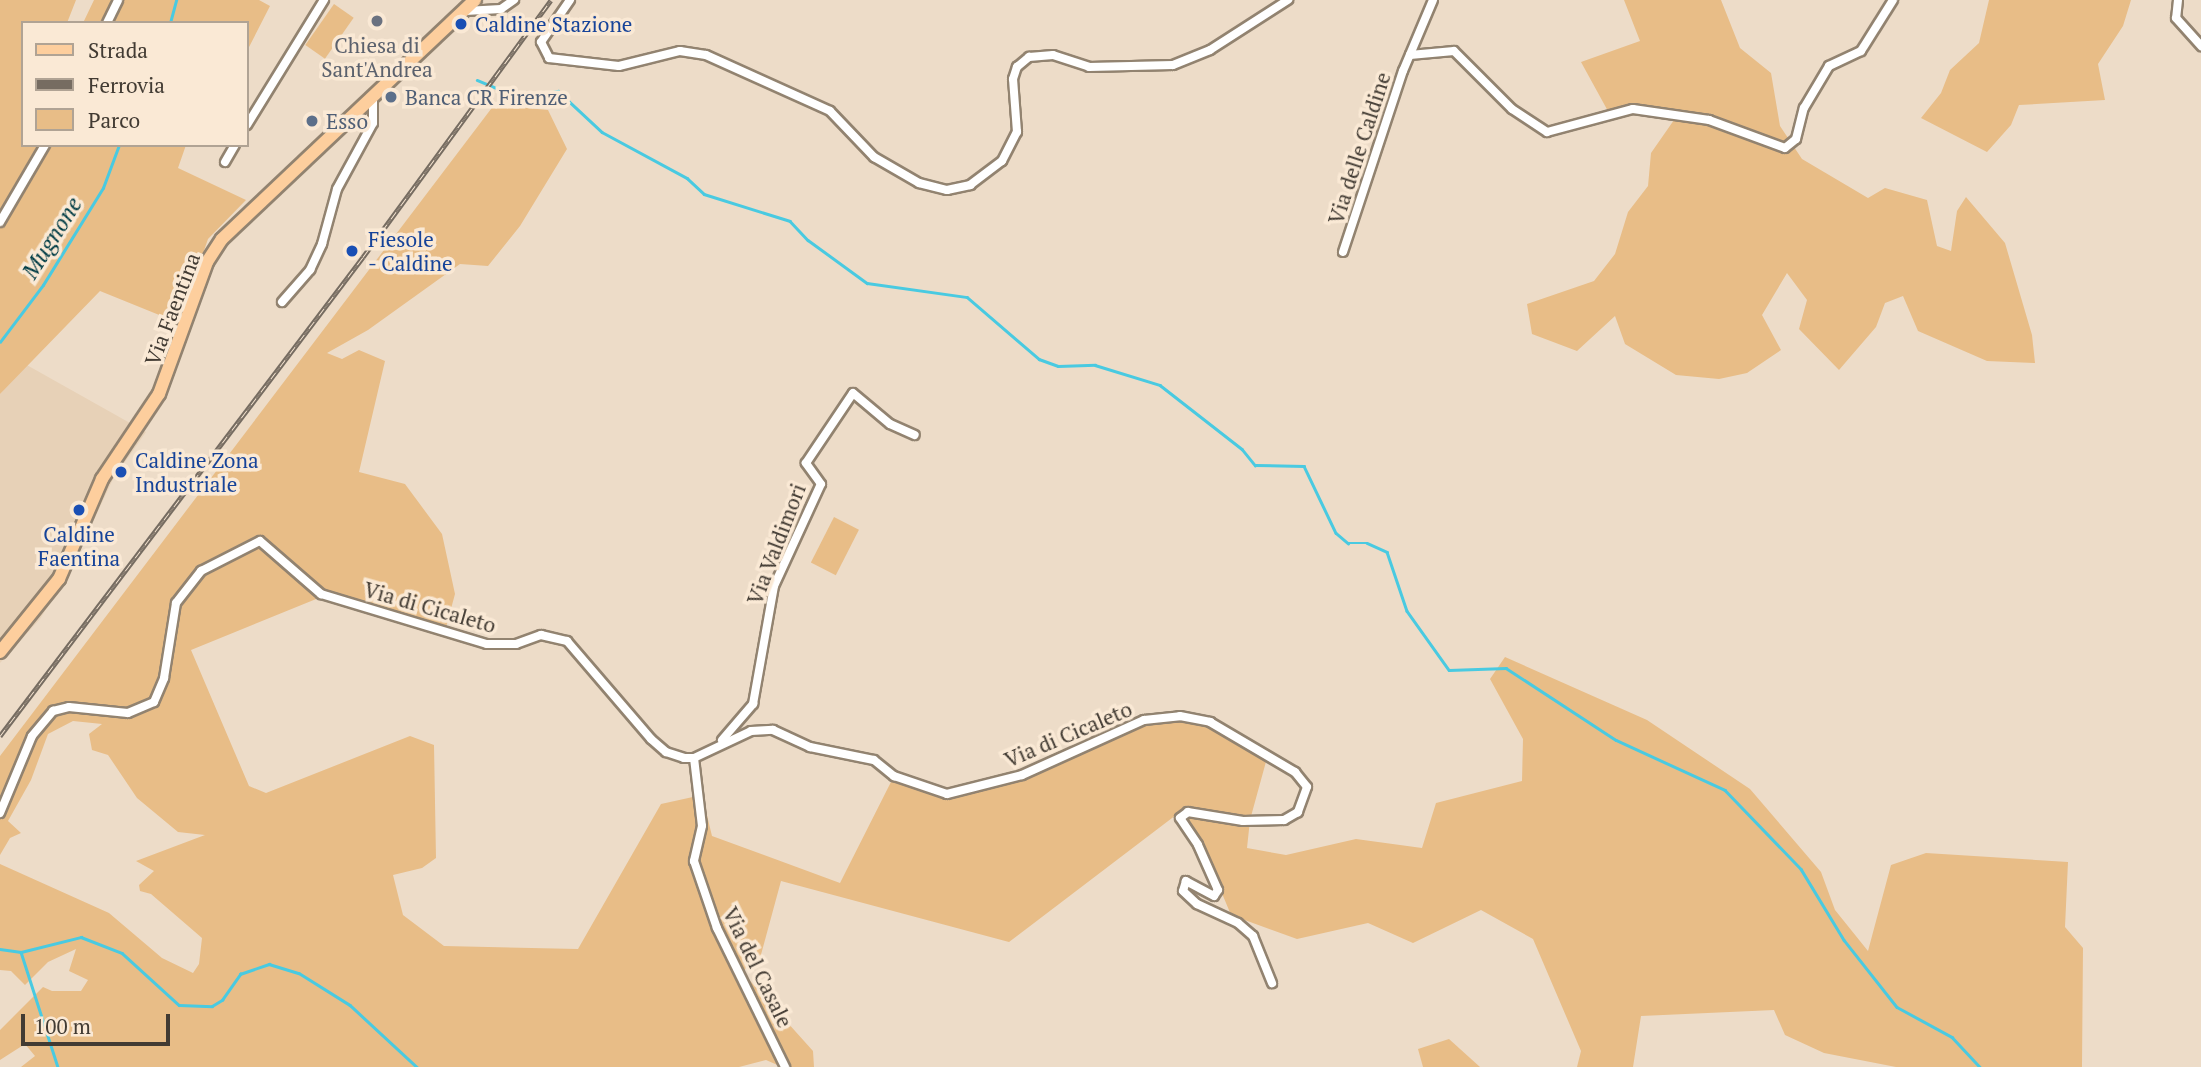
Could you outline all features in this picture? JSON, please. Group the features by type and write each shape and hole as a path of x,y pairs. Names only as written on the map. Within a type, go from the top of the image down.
{"main road":[{"name":"Via Faentina","path":"0,652 59,579 102,479 159,394 214,251 231,229 475,0"}],"street":[{"path":"108,21 118,0"},
{"path":"248,123 324,0"},
{"path":"465,11 501,9 514,0"},
{"path":"570,0 541,42 549,58 620,66 680,51 706,55 830,111 874,158 919,183 947,190 970,185 1002,161 1017,132 1013,79 1017,67 1029,57 1053,55 1089,67 1173,65 1210,50 1288,0"},
{"name":"Via delle Caldine","path":"1343,252 1410,55 1433,0"},
{"name":"Via delle Caldine","path":"1410,55 1454,51 1512,109 1548,132 1633,109 1709,120 1785,148 1796,139 1804,108 1829,66 1861,51 1893,0"},
{"path":"2178,0 2176,18 2201,46"},
{"path":"282,302 310,270 322,244 337,189 373,123 373,98"},
{"path":"0,222 44,147"},
{"path":"225,162 234,147"},
{"name":"Via Valdimori","path":"717,744 753,704 774,586 821,484 806,463 826,438 853,393 890,424 915,435"},
{"name":"Via di Cicaleto","path":"0,813 32,736 53,711 77,708 128,713 154,702 164,678 176,603 201,571 257,541 267,544 321,594 487,644 556,636 567,642 651,739 666,752 694,758 717,744 751,731 773,730 810,747 874,760 894,776 947,794 1022,775 1144,720 1180,716 1210,722 1295,772 1307,787 1298,812 1284,820 1180,815 1218,890 1214,895 1186,881 1183,891 1197,904 1238,923 1253,936 1272,983"},
{"name":"Via del Casale","path":"694,758 702,826 694,861 717,928 785,1067"}],"shaded area":[{"path":"25,364 146,432 113,479 71,569 40,619 0,663 0,394"}],"green space":[{"path":"0,0 76,0 68,21 21,21 21,147 185,147 178,168 246,200 208,239 179,323 100,291 0,394"},
{"path":"94,0 259,0 270,6 248,49 248,21 84,21"},
{"path":"1624,0 1721,0 1740,48 1771,73 1780,126 1802,159 1868,198 1885,188 1927,200 1937,246 1951,251 1957,211 1966,197 2005,243 2032,335 2035,363 1987,361 1918,331 1903,296 1885,303 1876,327 1839,370 1799,329 1807,300 1787,273 1762,315 1781,350 1747,373 1719,379 1676,375 1625,344 1615,316 1577,351 1532,334 1527,304 1594,281 1615,254 1628,212 1648,186 1651,153 1674,120 1676,110 1638,107 1609,113 1581,62 1640,41"},
{"path":"1989,0 2131,0 2123,26 2098,64 2105,100 2019,105 2011,125 1987,152 1921,118 1941,93 1950,70 1979,43"},
{"path":"334,4 354,18 325,59 305,45"},
{"path":"494,105 548,110 567,149 520,226 488,266 460,264 368,330 327,353 342,359 359,350 385,361 359,472 405,484 442,534 455,594 445,631 326,595 191,650 249,786 266,793 410,736 434,745 436,858 422,868 393,875 403,915 444,946 578,949 661,804 702,795 712,836 840,883 894,776 947,794 1022,775 1144,720 1210,722 1267,758 1250,820 1247,848 1286,855 1356,839 1422,848 1436,803 1522,781 1523,739 1490,679 1505,657 1647,720 1750,789 1821,872 1835,910 1868,951 1891,865 1926,853 2068,862 2065,927 2083,948 2082,1067 1896,1067 1824,1053 1785,1035 1774,1010 1641,1016 1633,1067 1577,1067 1581,1051 1533,939 1481,910 1413,943 1368,923 1297,939 1231,915 1196,831 1176,815 1009,942 781,881 759,962 748,964 743,973 813,1051 814,1067 782,1067 766,1060 739,1067 21,1067 35,1056 25,1044 0,1060 0,1030 43,987 52,991 81,991 88,980 69,971 76,949 48,962 25,985 11,971 0,970 0,864 109,913 162,958 193,973 199,964 202,938 151,894 140,891 139,885 154,871 136,861 205,835 178,832 137,798 108,755 92,750 89,734 102,724 73,721 48,734 31,780 8,821 21,833 10,838 0,855 0,756"},
{"path":"834,517 859,530 836,575 811,562"},
{"path":"1449,1039 1480,1067 1423,1067 1418,1049"}],"waterway":[{"name":"Mugnone","path":"171,21 176,0"},
{"path":"477,80 523,99 558,91 602,132 687,178 704,194 790,221 808,240 867,283 967,297 1039,359 1058,366 1095,365 1160,385 1242,449 1255,465 1304,466 1336,533 1348,543 1367,543 1387,552 1407,611 1449,670 1506,668 1616,740 1725,790 1801,869 1844,940 1897,1007 1952,1037 1980,1067"},
{"name":"Mugnone","path":"0,342 43,285 103,188 118,147"},
{"path":"0,949 21,952 81,937 122,953 179,1005 212,1006 222,1000 240,974 269,964 299,973 350,1005 417,1067"},
{"path":"21,952 58,1067"}],"railway":[{"path":"0,736 363,257 551,0"}],"place":[{"name":"Chiesa di Sant'Andrea","path":"377,21"},
{"name":"Caldine Stazione","path":"461,24"},
{"name":"Banca CR Firenze","path":"391,97"},
{"name":"Esso","path":"312,121"},
{"name":"Fiesole - Caldine","path":"352,251"},
{"name":"Caldine Zona Industriale","path":"121,472"},
{"name":"Caldine Faentina","path":"79,510"}]}
